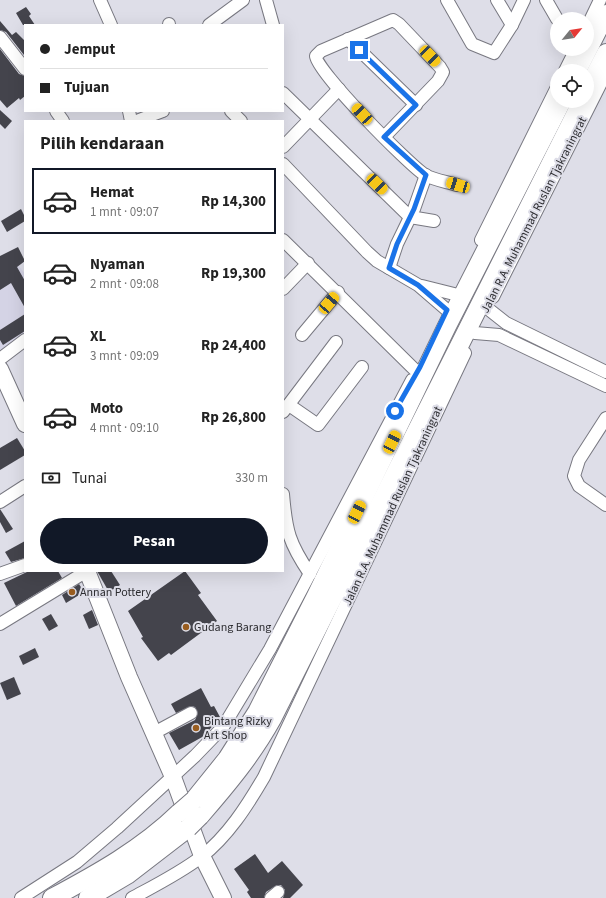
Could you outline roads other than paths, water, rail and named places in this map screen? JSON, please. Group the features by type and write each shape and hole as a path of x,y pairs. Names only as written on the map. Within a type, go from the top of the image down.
{"highway":[{"path":"581,64 606,14"},
{"path":"594,76 606,53"},
{"name":"Jalan R.A. Muhammad Ruslan Tjakraningrat","path":"189,819 194,800 227,759 257,712 439,346 447,318 558,108"},
{"name":"Jalan R.A. Muhammad Ruslan Tjakraningrat","path":"88,898 127,875 189,819 240,769 272,719 456,351 472,329 579,108"},
{"path":"472,329 487,308"},
{"path":"418,370 439,346"},
{"path":"450,386 456,351"},
{"name":"Jalan R.A. Muhammad Ruslan Tjakraningrat","path":"52,898 121,859 157,833 189,819"}],"main road":[{"path":"0,369 24,422"},
{"path":"87,572 129,677 173,777 202,856 223,898"}],"street":[{"path":"100,0 111,24"},
{"path":"212,24 243,0"},
{"path":"266,0 274,24"},
{"path":"447,0 472,44 494,53 512,25 524,0"},
{"path":"498,0 512,25"},
{"path":"546,0 553,12"},
{"path":"594,12 600,0"},
{"path":"384,137 416,105 438,81 444,72 399,24 393,20 321,51 315,58 319,67 338,89 384,137 426,175 458,185"},
{"path":"0,37 24,68"},
{"path":"348,39 416,105"},
{"name":"Jalan R.A. Muhammad Ruslan Tjakraningrat","path":"487,308 606,73"},
{"path":"284,146 338,89"},
{"path":"284,94 309,120 410,216 434,222"},
{"name":"Jalan R.A. Muhammad Ruslan Tjakraningrat","path":"21,898 77,862 173,777 213,738 232,714 270,649 447,318 454,294 550,101"},
{"path":"138,120 159,112"},
{"path":"232,112 240,120"},
{"path":"284,165 377,261 418,285 454,294"},
{"path":"389,268 397,244 426,175"},
{"path":"284,241 418,370"},
{"path":"284,288 308,263"},
{"path":"418,285 447,318"},
{"path":"302,335 338,292"},
{"path":"487,308 506,323 606,372"},
{"path":"472,329 500,335 606,386"},
{"name":"Jalan R.A. Muhammad Ruslan Tjakraningrat","path":"132,898 174,875 202,856 220,839 242,813 264,777 450,386 472,329"},
{"path":"0,359 24,341"},
{"path":"336,342 286,408 318,425 362,367"},
{"path":"606,418 579,460 574,476 579,486 606,505"},
{"path":"0,502 24,487"},
{"path":"284,501 289,538 310,574"},
{"path":"0,574 24,565"},
{"path":"0,624 85,572"},
{"path":"154,733 191,713"}],"place":[{"name":"Annan Pottery","path":"72,592"},
{"name":"Gudang Barang","path":"186,627"},
{"name":"Bintang Rizky Art Shop","path":"196,728"}]}
